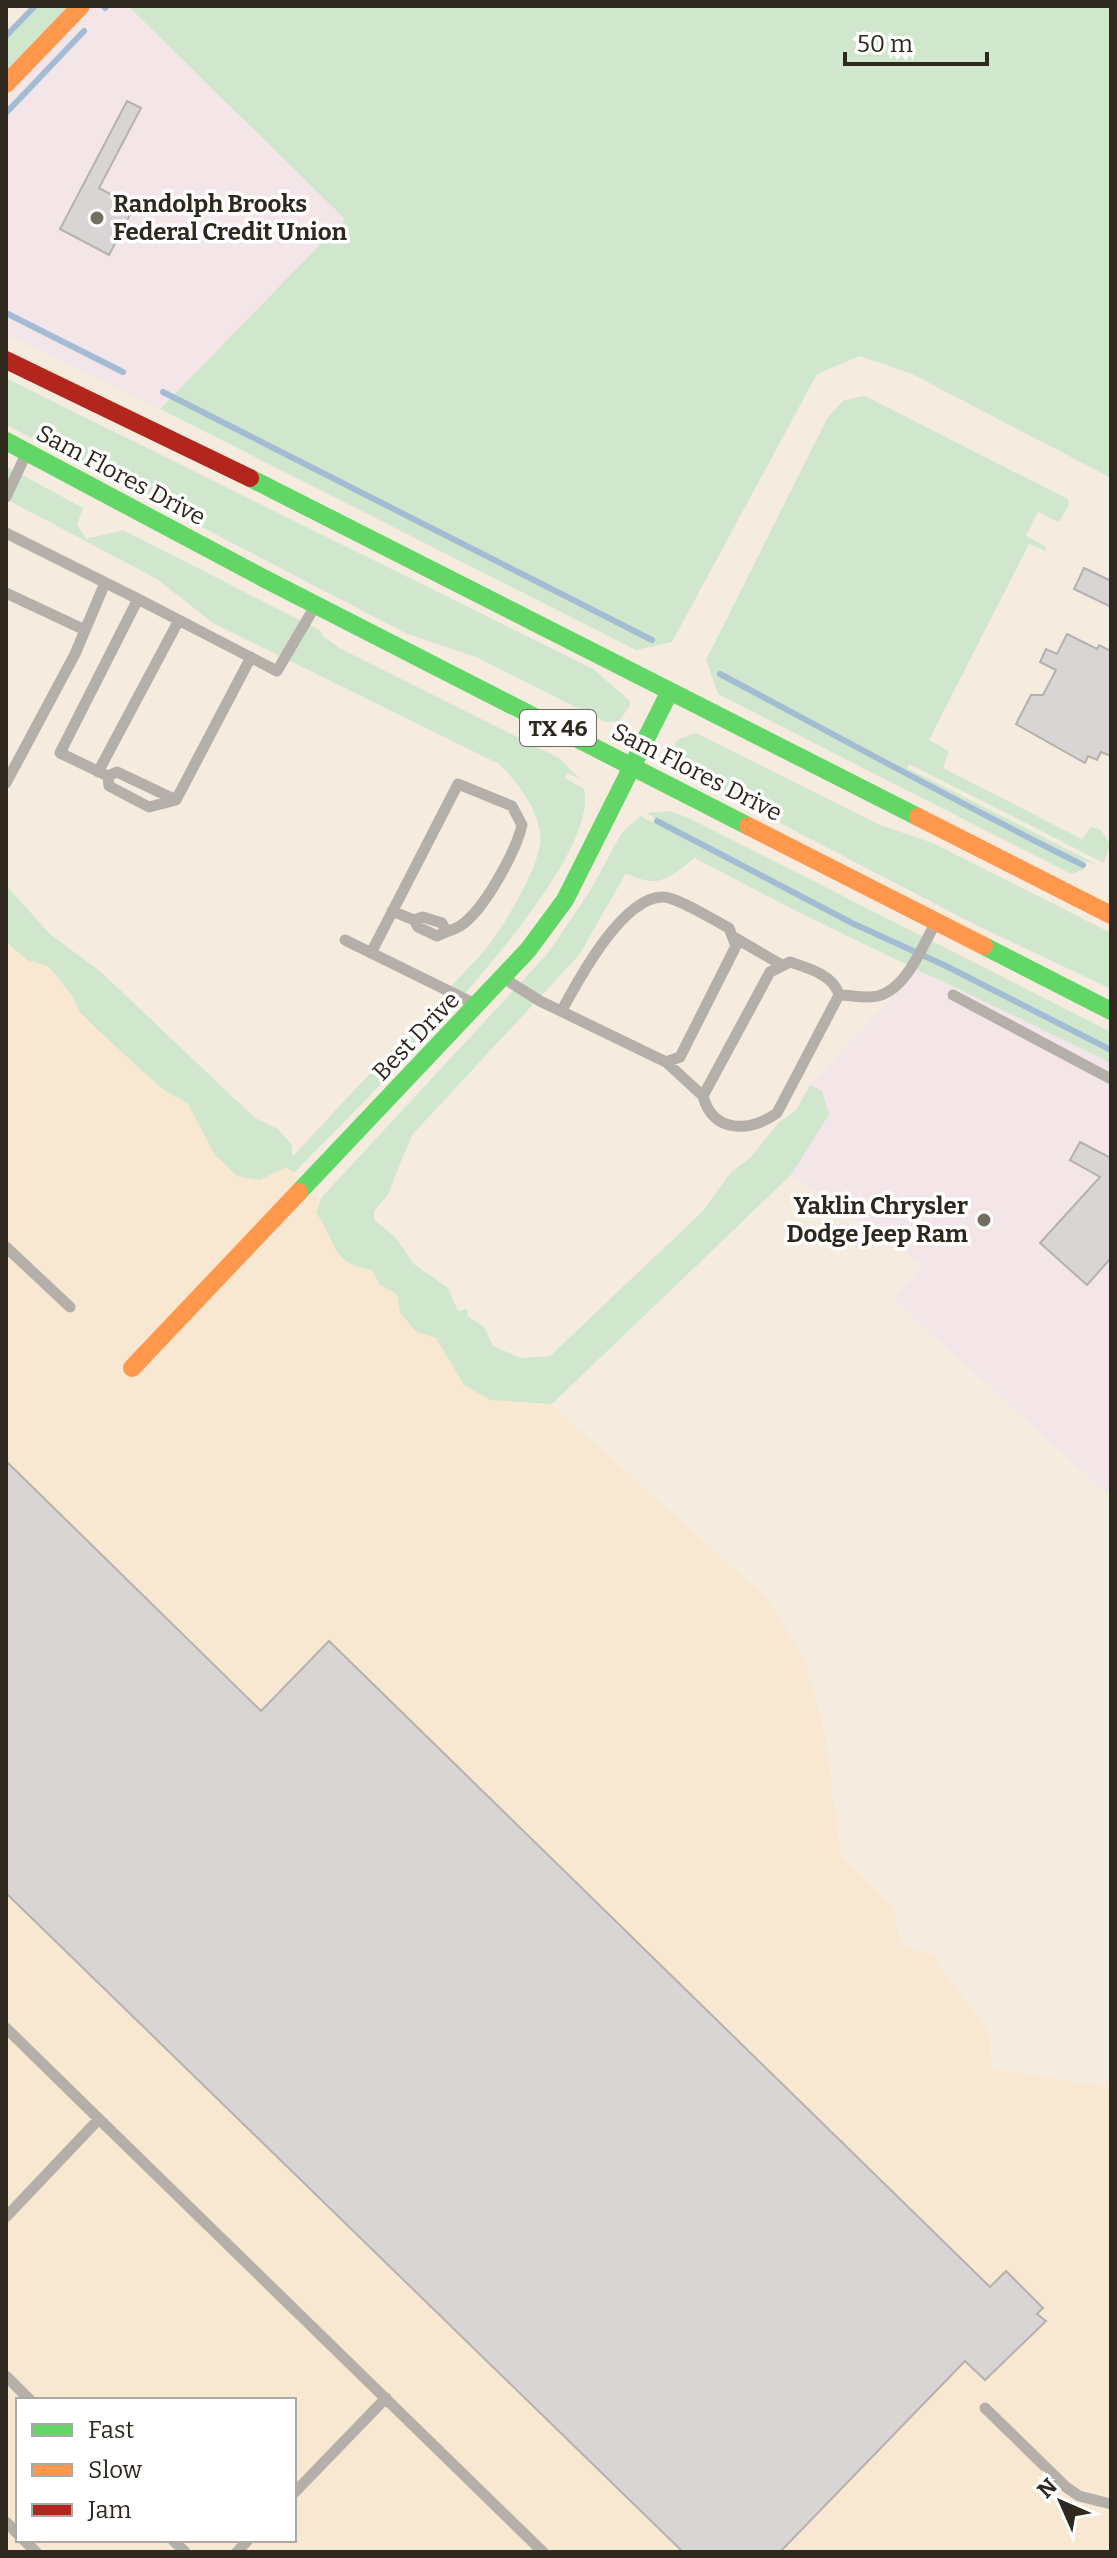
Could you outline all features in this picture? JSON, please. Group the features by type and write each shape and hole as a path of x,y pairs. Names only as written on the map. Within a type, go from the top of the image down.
{"main road":[{"path":"6,84 81,6"},
{"path":"6,360 184,444 1111,915"},
{"name":"Sam Flores Drive","path":"6,441 317,605 1111,1011"},
{"name":"Best Drive","path":"132,1368 505,978 565,900 635,767 670,691"}],"lane":[{"path":"6,497 26,452"},
{"path":"6,533 277,671 317,605"},
{"path":"6,783 11,759 75,654 105,583"},
{"path":"6,593 85,630"},
{"path":"138,599 60,753 103,774 117,772 176,800"},
{"path":"103,774 179,620"},
{"path":"103,774 109,786 149,807 176,800 251,657"},
{"path":"371,953 392,911 458,784 512,806 522,825 491,890 461,926 446,931 442,923 423,917 414,920 392,911"},
{"path":"562,1010 582,973 625,917 643,901 665,896 729,928 736,946 680,1057 666,1062"},
{"path":"839,995 879,996 895,986 909,971 936,922"},
{"path":"732,935 780,964"},
{"path":"345,940 478,1005"},
{"path":"505,978 540,1001 666,1062 703,1096 713,1116 731,1127 745,1128 777,1113 839,995 836,985 790,962 780,964 762,982 703,1096"},
{"path":"953,995 1111,1079"},
{"path":"6,1247 70,1307"},
{"path":"6,2028 543,2552"},
{"path":"6,2217 99,2119"},
{"path":"6,2376 28,2398"},
{"path":"296,2491 386,2398"},
{"path":"985,2408 1066,2487 1079,2496 1111,2504"}],"shaded area":[{"path":"94,6 128,6 345,219 160,409 6,335 6,98"},
{"path":"6,916 767,1598 805,1660 825,1735 841,1856 894,1908 900,1944 933,1956 989,2033 992,2069 1111,2087 1109,2552 6,2552"},
{"name":"Yaklin Chrysler Dodge Jeep Ram","path":"919,968 1111,1063 1111,1489 1106,1493 893,1299 923,1265 791,1175 810,1085"}],"green space":[{"path":"32,6 70,6 6,72 6,32"},
{"path":"128,6 1111,6 1111,478 912,374 860,356 817,374 672,642 636,650 160,409 345,219"},
{"path":"6,378 593,669 630,701 630,706 619,721 605,722 476,657 405,633 6,425"},
{"path":"865,396 1068,499 1069,505 1059,522 1038,512 1026,536 1046,547 1046,551 1029,544 929,740 949,751 943,768 1082,839 1091,827 1101,830 1110,844 1104,863 909,764 907,768 1098,865 1078,859 1075,864 1085,869 1071,874 718,694 706,660 828,417 844,400"},
{"path":"6,466 83,508 77,525 86,539 123,530 321,631 339,648 559,758 580,779 567,773 565,778 584,789 580,827 556,875 517,930 418,1045 294,1173 286,1167 260,1180 237,1176 215,1155 188,1104 161,1088 99,1031 79,1011 72,995 48,966 27,960 6,942 6,885 50,934 101,972 255,1118 278,1129 292,1145 292,1157 494,938 522,892 536,859 540,832 534,812 519,786 499,764 213,623 157,579 6,499"},
{"path":"696,733 880,825 933,843 1111,933 1111,989 974,924 680,771 672,756 677,740"},
{"path":"669,811 689,818 1111,1032 1111,1063 695,858 678,871 656,881 626,873 579,955 412,1135 387,1196 374,1211 374,1220 395,1237 415,1265 448,1288 458,1311 467,1309 468,1316 484,1327 493,1346 521,1358 550,1356 703,1211 731,1172 750,1158 778,1123 796,1110 810,1085 822,1091 829,1114 791,1175 552,1404 490,1400 464,1385 436,1338 415,1331 400,1312 397,1294 380,1285 372,1270 358,1267 341,1256 316,1213 322,1197 548,953 590,891 621,834 640,816 662,827 663,822 646,813"}],"building":[{"name":"Randolph Brooks Federal Credit Union","path":"127,101 141,108 99,188 134,207 109,255 60,229"},
{"path":"1084,568 1111,581 1111,607 1074,589"},
{"path":"1067,634 1097,649 1099,645 1111,651 1111,756 1101,752 1097,760 1088,756 1085,763 1016,724 1031,695 1043,695 1056,670 1040,662 1046,649 1057,654"},
{"path":"1080,1142 1111,1158 1111,1258 1087,1285 1040,1243 1100,1177 1070,1160"},
{"path":"6,1461 261,1711 329,1641 990,2287 1006,2271 1043,2308 1037,2314 1046,2321 985,2380 965,2361 780,2552 683,2552 6,1893"}],"waterway":[{"path":"6,36 35,6"},
{"path":"6,113 84,31"},
{"path":"6,313 123,372"},
{"path":"163,392 652,640"},
{"path":"720,674 1083,865"},
{"path":"657,821 852,923 944,965 1111,1050"}],"traffic: fast":[{"path":"6,441 267,580 748,826"},
{"path":"250,478 918,817"},
{"path":"299,1192 528,950 565,900 670,691"},
{"path":"984,946 1111,1011"}],"traffic: slow":[{"path":"6,84 81,6"},
{"path":"918,817 1111,915"},
{"path":"748,826 984,946"},
{"path":"132,1368 299,1192"}],"traffic: jam":[{"path":"6,360 250,478"}],"place":[{"name":"Randolph Brooks Federal Credit Union","path":"97,218"},
{"name":"Yaklin Chrysler Dodge Jeep Ram","path":"984,1220"}]}
